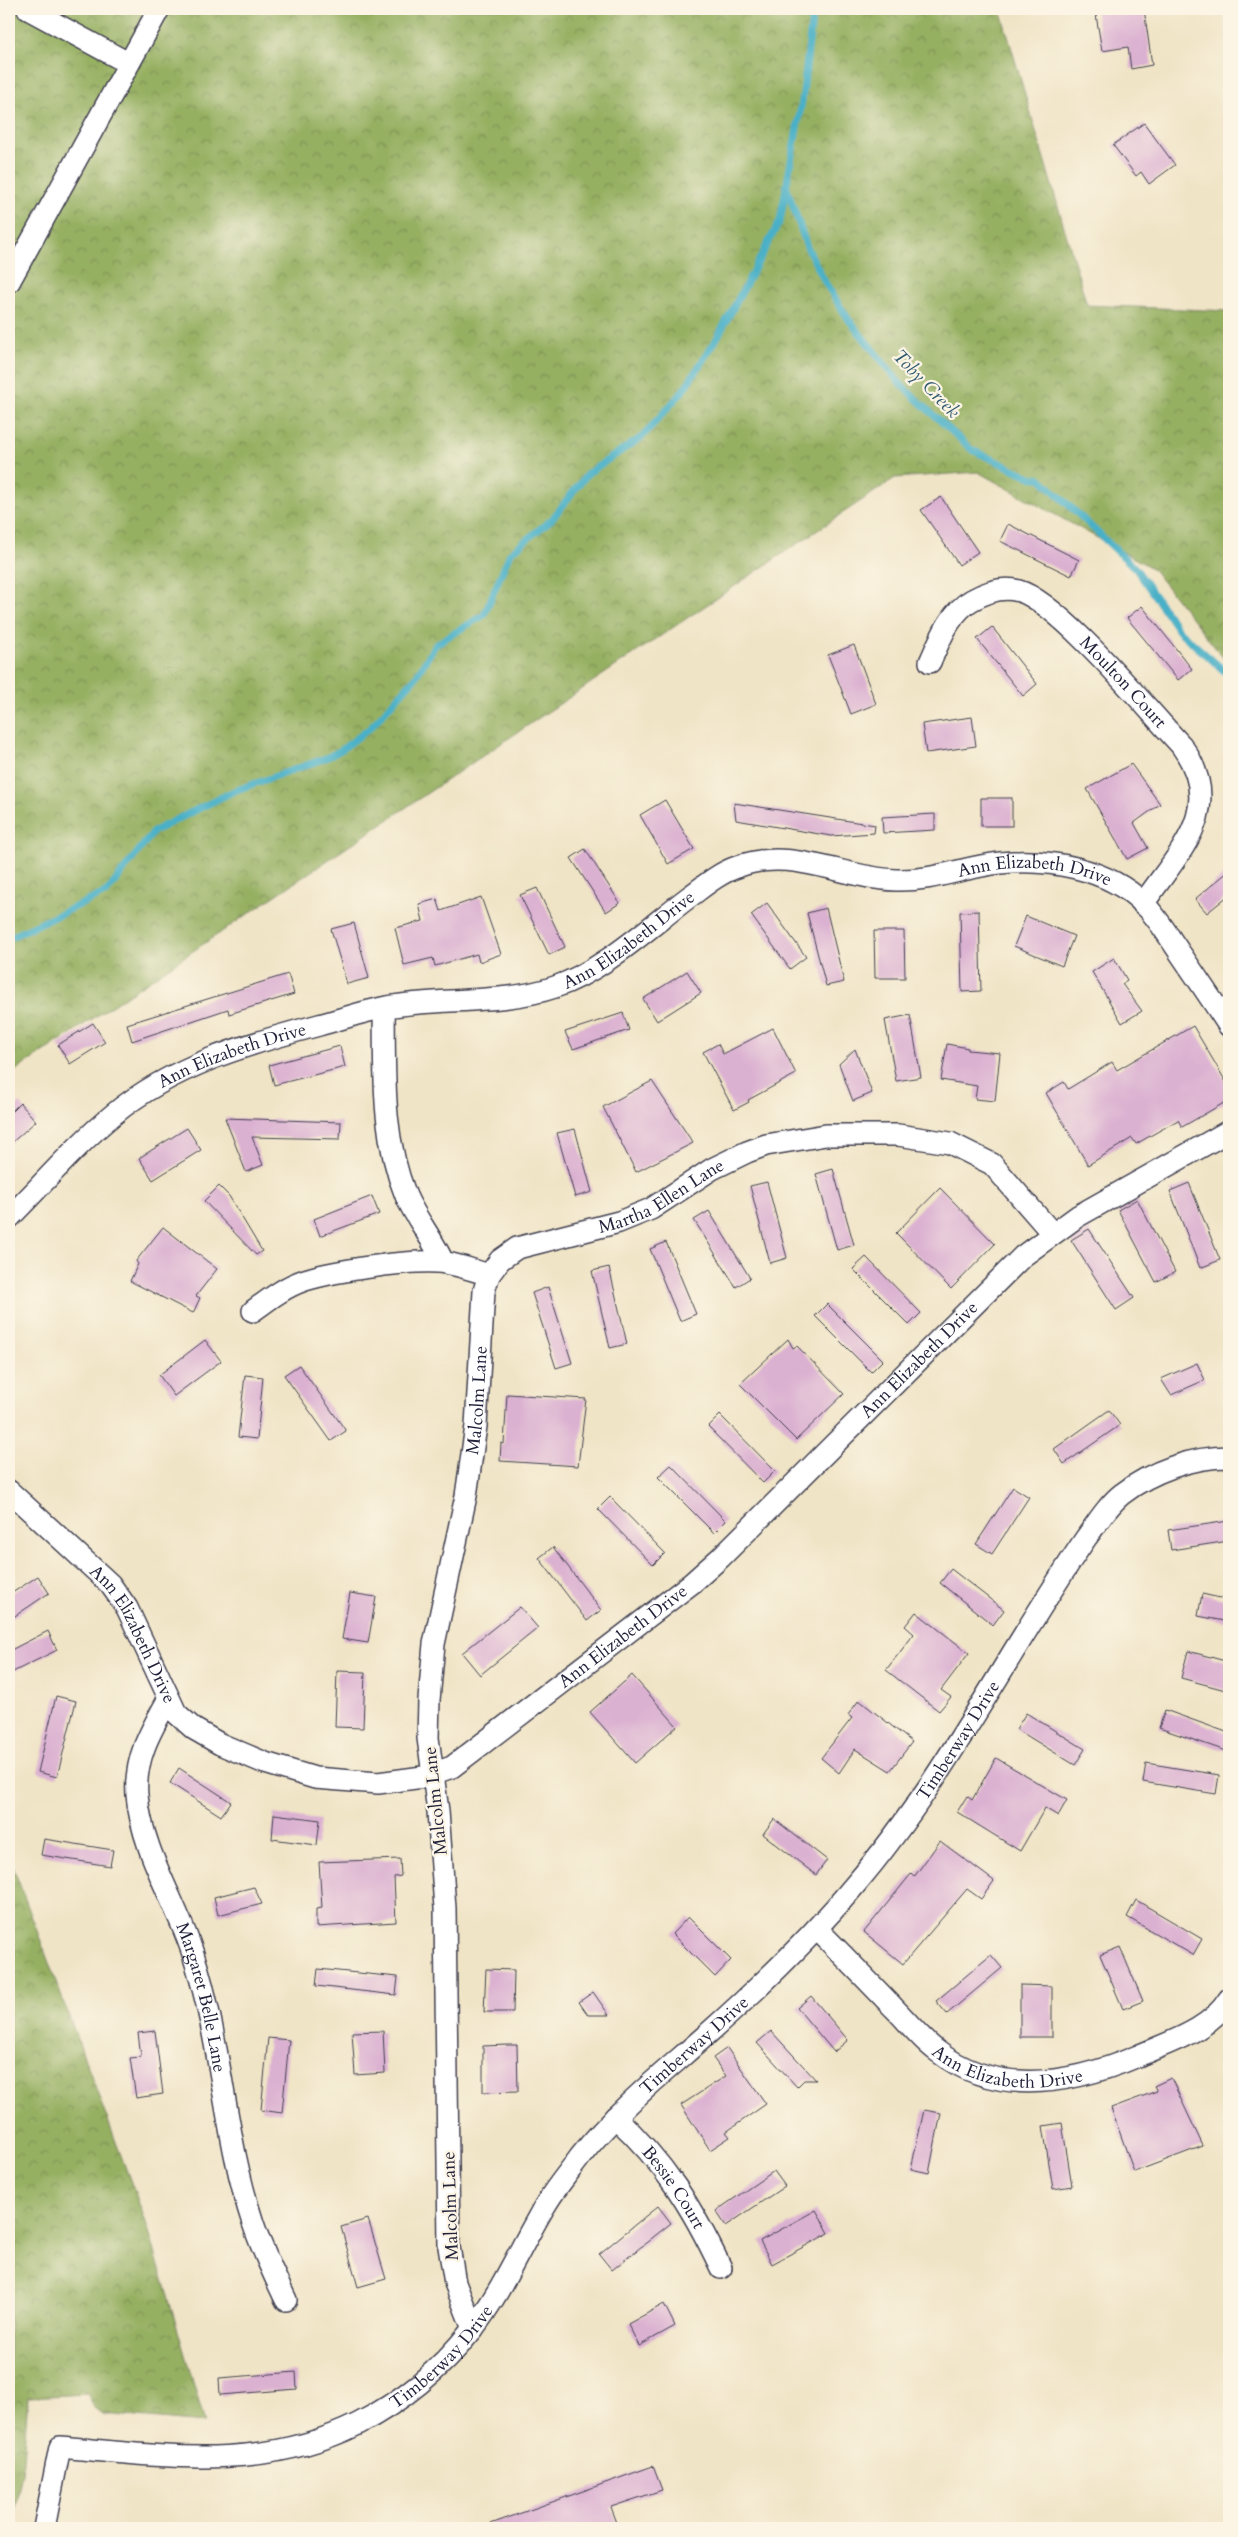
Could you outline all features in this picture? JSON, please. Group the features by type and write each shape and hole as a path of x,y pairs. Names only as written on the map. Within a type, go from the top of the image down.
{"street":[{"path":"28,9 128,63"},
{"path":"9,282 159,9"},
{"name":"Moulton Court","path":"930,662 952,618 970,600 992,590 1020,591 1038,599 1066,625 1181,745 1196,769 1201,783 1201,805 1190,835 1143,904"},
{"name":"Ann Elizabeth Drive","path":"9,1218 112,1116 171,1076 206,1060 283,1034 384,1008 418,1003 507,997 533,993 562,985 596,966 708,882 736,867 766,860 796,859 855,875 895,880 935,878 994,864 1027,860 1061,864 1109,881 1143,904 1156,917 1229,1026"},
{"path":"384,1008 385,1102 393,1160 407,1197 436,1246 443,1262"},
{"name":"Ann Elizabeth Drive","path":"9,1491 110,1584 127,1608 152,1658 168,1700 176,1713 194,1729 220,1744 288,1771 315,1778 357,1782 409,1780 433,1774 452,1767 692,1583 720,1558 1023,1256 1052,1233 1229,1132"},
{"name":"Martha Ellen Lane","path":"489,1275 500,1260 517,1248 619,1222 652,1209 712,1170 747,1152 766,1145 826,1136 898,1135 950,1143 992,1164 1052,1233"},
{"path":"253,1311 278,1293 304,1281 398,1264 443,1262 489,1275"},
{"name":"Malcolm Lane","path":"472,2330 455,2283 449,2247 445,1908 428,1738 434,1644 466,1496 476,1426 484,1291 489,1275"},
{"name":"Timberway Drive","path":"44,2528 60,2447 181,2457 226,2458 301,2446 356,2425 390,2405 412,2390 447,2359 487,2309 548,2200 582,2155 638,2094 705,2036 817,1929 856,1884 919,1805 1066,1567 1100,1518 1121,1495 1157,1473 1189,1462 1229,1457"},
{"name":"Margaret Belle Lane","path":"168,1700 150,1732 140,1762 137,1792 140,1823 144,1838 193,1954 210,2011 237,2160 253,2222 268,2262 286,2300"},
{"name":"Ann Elizabeth Drive","path":"817,1929 936,2050 977,2074 1009,2082 1040,2083 1078,2076 1126,2061 1198,2030 1217,2015 1229,1999"},
{"name":"Bessie Court","path":"615,2117 639,2139 667,2172 706,2238 721,2268"}],"green space":[{"path":"9,9 1000,9 1087,305 1229,311 1229,665 1152,568 978,472 895,478 9,1075"},
{"path":"9,1856 147,2225 205,2423 102,2414 92,2406 88,2394 28,2397 22,2473 11,2528 9,2528"}],"building":[{"path":"1095,9 1144,9 1152,65 1131,69 1128,47 1102,51"},
{"path":"1144,123 1175,165 1149,184 1141,172 1136,176 1113,145"},
{"path":"941,497 978,552 959,565 921,510"},
{"path":"1008,524 1079,560 1071,576 1000,541"},
{"path":"1142,606 1192,669 1178,680 1127,618"},
{"path":"992,627 1037,684 1023,696 977,639"},
{"path":"854,645 876,704 851,714 828,655"},
{"path":"972,717 976,746 926,753 922,724"},
{"path":"1131,764 1160,804 1134,823 1148,848 1127,859 1087,789"},
{"path":"981,798 1012,798 1012,826 981,826"},
{"path":"665,800 694,849 668,864 640,815"},
{"path":"734,803 875,825 874,833 831,836 736,820"},
{"path":"935,814 935,830 883,833 882,817"},
{"path":"585,849 620,903 606,912 571,858"},
{"path":"1229,871 1229,895 1207,913 1195,899"},
{"path":"537,888 565,947 549,955 520,895"},
{"path":"481,897 501,954 479,962 477,954 435,966 433,958 404,965 395,928 423,921 419,904 437,899 441,911"},
{"path":"767,903 806,957 790,969 751,915"},
{"path":"826,908 844,982 826,986 807,913"},
{"path":"979,911 981,991 962,992 960,912"},
{"path":"1026,916 1074,936 1062,966 1014,946"},
{"path":"354,923 369,978 347,984 331,929"},
{"path":"874,931 904,931 905,978 875,978"},
{"path":"1114,958 1127,980 1122,984 1142,1011 1122,1023 1092,972"},
{"path":"687,971 701,993 657,1021 643,999"},
{"path":"288,974 294,994 229,1014 228,1009 132,1041 127,1024"},
{"path":"623,1013 629,1030 573,1049 565,1032"},
{"path":"910,1015 921,1077 896,1081 885,1020"},
{"path":"93,1023 105,1042 70,1064 58,1045"},
{"path":"1193,1026 1229,1087 1229,1100 1182,1127 1178,1120 1136,1144 1132,1138 1088,1165 1046,1093 1064,1082 1068,1089 1112,1062 1117,1070"},
{"path":"773,1028 796,1074 748,1100 749,1102 734,1110 703,1052 718,1044 723,1054"},
{"path":"947,1044 968,1048 968,1050 1000,1053 995,1101 975,1099 977,1086 941,1080"},
{"path":"340,1046 345,1067 274,1085 269,1065"},
{"path":"855,1049 872,1093 853,1101 839,1064"},
{"path":"652,1081 693,1143 636,1172 603,1107"},
{"path":"20,1103 36,1121 9,1145 9,1114"},
{"path":"225,1118 341,1122 340,1139 252,1137 263,1165 246,1172"},
{"path":"187,1128 201,1150 153,1180 139,1158"},
{"path":"575,1129 592,1192 575,1197 557,1133"},
{"path":"833,1169 854,1245 837,1250 816,1174"},
{"path":"767,1182 787,1258 770,1263 750,1186"},
{"path":"1189,1183 1220,1260 1200,1268 1170,1191"},
{"path":"219,1186 229,1196 262,1251 256,1255 204,1201"},
{"path":"940,1188 995,1244 951,1289 896,1233"},
{"path":"372,1196 379,1214 320,1236 314,1219"},
{"path":"1137,1199 1175,1272 1156,1282 1118,1210"},
{"path":"709,1211 750,1278 736,1287 694,1220"},
{"path":"163,1227 217,1269 196,1296 200,1298 193,1313 130,1281 138,1264 136,1261"},
{"path":"1089,1229 1134,1298 1116,1310 1071,1240"},
{"path":"666,1242 696,1314 680,1321 650,1249"},
{"path":"866,1257 921,1313 909,1325 853,1269"},
{"path":"609,1267 627,1344 610,1348 592,1271"},
{"path":"548,1287 572,1363 556,1368 532,1293"},
{"path":"827,1304 883,1360 871,1372 815,1316"},
{"path":"788,1339 793,1348 797,1346 844,1394 796,1440 740,1384"},
{"path":"205,1340 221,1361 174,1396 159,1375"},
{"path":"1197,1363 1205,1380 1171,1395 1161,1379"},
{"path":"299,1365 346,1431 331,1441 284,1375"},
{"path":"245,1375 263,1377 257,1439 238,1437"},
{"path":"507,1394 586,1399 578,1466 500,1461 501,1443 504,1444"},
{"path":"1109,1410 1120,1425 1064,1464 1054,1449"},
{"path":"720,1415 775,1471 763,1483 708,1427"},
{"path":"671,1465 726,1521 714,1533 658,1477"},
{"path":"1013,1487 1029,1497 992,1554 976,1544"},
{"path":"610,1497 665,1553 653,1565 598,1509"},
{"path":"1229,1521 1229,1541 1171,1550 1168,1530"},
{"path":"553,1547 601,1610 587,1621 539,1558"},
{"path":"951,1569 1004,1610 993,1625 940,1583"},
{"path":"38,1576 49,1593 9,1620 9,1595"},
{"path":"350,1593 376,1597 368,1643 342,1639"},
{"path":"1202,1594 1229,1600 1229,1622 1198,1616"},
{"path":"520,1607 538,1628 480,1675 462,1653"},
{"path":"916,1612 969,1653 941,1690 951,1697 939,1711 886,1670 914,1634 905,1626"},
{"path":"48,1631 57,1650 9,1674 9,1651"},
{"path":"1188,1651 1229,1662 1229,1691 1181,1678"},
{"path":"337,1671 365,1672 363,1728 335,1727"},
{"path":"632,1675 677,1726 635,1763 590,1712"},
{"path":"56,1696 76,1701 57,1777 38,1772"},
{"path":"859,1700 912,1742 890,1771 855,1749 839,1773 821,1758 852,1718 848,1715"},
{"path":"1165,1710 1229,1733 1229,1752 1159,1728"},
{"path":"1026,1713 1085,1749 1075,1765 1016,1729"},
{"path":"996,1758 1067,1800 1058,1816 1045,1808 1020,1851 957,1812 967,1796 972,1800"},
{"path":"1146,1763 1219,1775 1216,1794 1143,1782"},
{"path":"179,1768 231,1802 221,1816 170,1783"},
{"path":"274,1814 320,1820 317,1845 272,1839"},
{"path":"774,1819 827,1860 816,1875 763,1834"},
{"path":"44,1839 113,1850 110,1866 41,1855"},
{"path":"940,1841 994,1881 981,1899 967,1889 903,1964 864,1932 911,1874 914,1877"},
{"path":"400,1859 401,1876 394,1877 396,1922 316,1927 316,1909 322,1908 319,1862"},
{"path":"254,1887 262,1904 218,1915 214,1897"},
{"path":"1136,1900 1202,1939 1193,1955 1127,1917"},
{"path":"688,1917 731,1960 715,1977 672,1934"},
{"path":"1120,1947 1143,2001 1123,2009 1100,1955"},
{"path":"991,1955 1002,1968 947,2014 936,2001"},
{"path":"318,1969 398,1977 396,1995 316,1986"},
{"path":"486,1969 514,1970 513,2012 484,2012"},
{"path":"1020,1985 1052,1986 1052,2037 1020,2037"},
{"path":"593,1992 609,2015 588,2015 579,2002"},
{"path":"811,1996 848,2040 834,2052 797,2008"},
{"path":"155,2031 163,2094 136,2098 130,2058 141,2057 138,2033"},
{"path":"383,2031 385,2073 355,2075 352,2032"},
{"path":"771,2031 816,2080 804,2080 797,2087 757,2043"},
{"path":"268,2038 289,2040 282,2113 261,2110"},
{"path":"517,2045 518,2091 483,2092 483,2046"},
{"path":"727,2048 766,2104 726,2132 730,2137 710,2150 681,2105 726,2076 713,2058"},
{"path":"1171,2078 1203,2146 1134,2172 1111,2108 1157,2091 1154,2086"},
{"path":"924,2110 941,2113 929,2173 911,2169"},
{"path":"1062,2123 1072,2186 1053,2189 1043,2126"},
{"path":"774,2171 785,2186 726,2226 716,2211"},
{"path":"658,2206 671,2223 612,2270 599,2254"},
{"path":"816,2210 829,2233 772,2264 760,2241"},
{"path":"368,2219 386,2279 358,2287 341,2227"},
{"path":"664,2304 675,2326 639,2346 628,2324"},
{"path":"296,2372 297,2389 220,2395 219,2378"},
{"path":"653,2466 662,2490 611,2507 619,2528 485,2528 485,2526"}],"waterway":[{"path":"9,938 107,892 154,831 234,791 326,758 341,750 370,728 415,678 436,644 484,615 510,553 552,519 588,473 642,437 682,392 716,340 780,221 802,101 813,9"},
{"name":"Toby Creek","path":"786,186 807,247 826,284 849,320 902,386 972,450 1033,478 1040,478 1136,569 1179,631 1229,675"}]}
